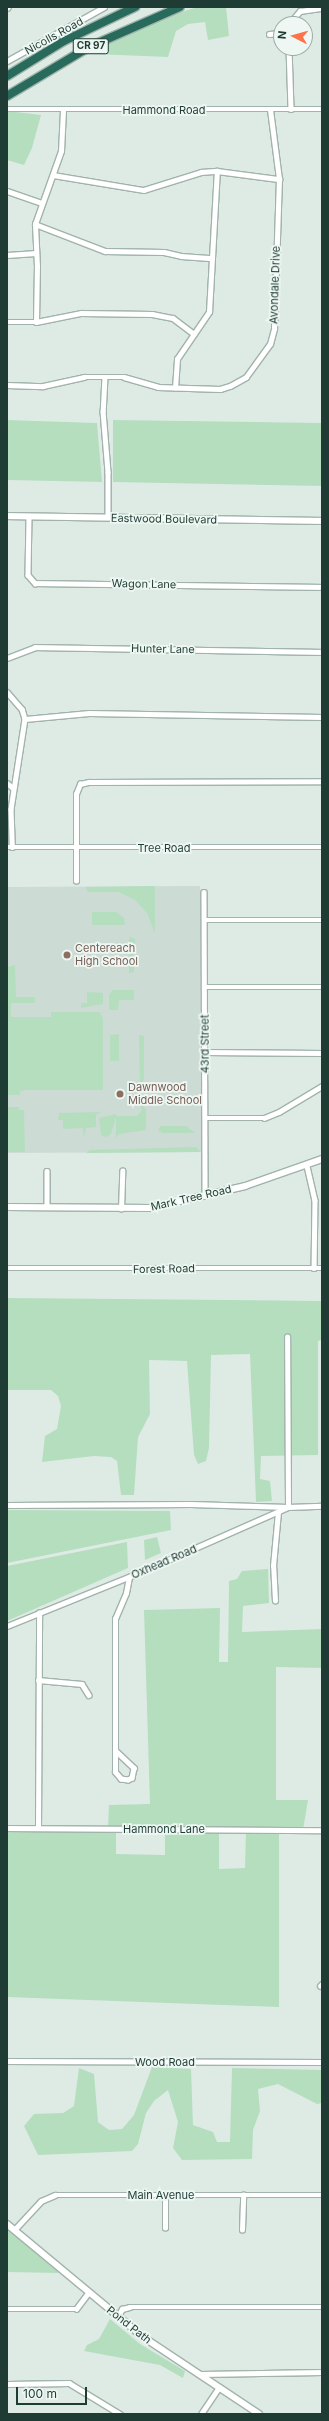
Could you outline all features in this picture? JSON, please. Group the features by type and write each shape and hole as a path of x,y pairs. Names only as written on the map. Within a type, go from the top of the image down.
{"highway":[{"name":"Nicolls Road","path":"7,76 64,41 135,7"},
{"name":"CR 97","path":"7,96 89,47 180,7"}],"street":[{"path":"7,61 104,7"},
{"path":"293,16 300,11 322,8"},
{"path":"269,34 273,34"},
{"path":"289,56 291,110"},
{"name":"Hammond Road","path":"7,109 322,109"},
{"path":"36,322 35,224 63,140 63,110"},
{"name":"Avondale Drive","path":"7,385 43,386 73,379 105,377 134,378 158,387 175,388 230,386 246,377 270,344 275,319 279,180 270,110"},
{"path":"52,175 144,190 188,175 217,171 279,180"},
{"path":"175,388 177,359 209,312 217,171"},
{"path":"7,191 41,203"},
{"path":"35,224 105,251 164,252 181,256 212,258"},
{"path":"7,255 36,253"},
{"path":"7,322 36,322 81,313 163,315 173,318 194,334"},
{"path":"105,377 103,411 108,478 108,517"},
{"name":"Eastwood Boulevard","path":"7,516 322,521"},
{"name":"Wagon Lane","path":"29,517 28,575 35,583 322,587"},
{"name":"Hunter Lane","path":"7,658 35,647 322,652"},
{"path":"7,692 22,708 25,719 13,788 9,847"},
{"path":"25,719 89,713 322,717"},
{"path":"76,881 76,794 80,784 84,782 322,781"},
{"path":"7,782 13,788"},
{"name":"Tree Road","path":"9,847 322,847"},
{"name":"43rd Street","path":"204,892 206,1118 205,1196"},
{"path":"204,920 322,920"},
{"path":"205,987 322,987"},
{"path":"205,1052 322,1053"},
{"path":"206,1118 264,1118 322,1086"},
{"name":"Mark Tree Road","path":"7,1207 121,1210 150,1208 205,1196 307,1166 322,1159"},
{"path":"307,1166 315,1200 314,1268"},
{"path":"47,1171 47,1207"},
{"path":"121,1210 122,1171"},
{"name":"Forest Road","path":"7,1268 322,1268"},
{"path":"7,1505 191,1504 288,1507 287,1337"},
{"name":"Oxhead Road","path":"7,1626 129,1577 288,1507 322,1506"},
{"path":"275,1601 273,1566 278,1512"},
{"path":"116,1751 134,1768 132,1778 128,1780 121,1779 115,1772 115,1619 126,1593 129,1577"},
{"path":"38,1828 39,1613"},
{"path":"38,1680 82,1684 89,1695"},
{"name":"Hammond Lane","path":"7,1828 322,1830"},
{"name":"Wood Road","path":"7,2061 322,2062"},
{"name":"Main Avenue","path":"15,2229 41,2200 55,2195 322,2195"},
{"path":"165,2228 166,2195"},
{"path":"242,2230 243,2195"},
{"name":"Pond Path","path":"7,2224 15,2229 118,2316 165,2352 259,2414"},
{"path":"7,2309 76,2308 89,2292"},
{"path":"118,2316 122,2309 130,2307 322,2307"},
{"path":"200,2374 322,2372"},
{"path":"7,2384 69,2383 117,2413"},
{"path":"201,2414 219,2387"}],"shaded area":[{"path":"200,886 202,1152 7,1153 7,887"}],"green space":[{"path":"198,7 226,7 229,36 208,40 205,22 188,24 176,31 168,57 94,54 107,43 152,21"},
{"path":"7,111 41,115 32,148 24,165 7,160"},
{"path":"7,420 97,423 102,482 7,480"},
{"path":"113,420 322,423 322,486 113,482"},
{"path":"155,886 155,933 147,913 135,900 119,892 88,892 85,887"},
{"path":"92,912 116,912 124,918 125,925 92,925"},
{"path":"129,937 135,939 134,972 129,973"},
{"path":"15,965 16,997 35,997 35,1003 11,1003 11,1017 51,1017 51,1012 100,1012 103,1019 103,1090 25,1090 20,1091 20,1095 7,1095 7,967"},
{"path":"113,990 134,990 134,1000 119,1000 118,1010 109,1010 109,995"},
{"path":"87,992 103,993 103,1004 81,1008 81,1003 87,1003"},
{"path":"119,1034 119,1061 110,1061 110,1035"},
{"path":"139,1035 144,1036 144,1079 140,1089"},
{"path":"139,1103 146,1109 146,1130 119,1134 116,1138 116,1117 111,1134 106,1137 101,1135 99,1118 116,1114 116,1116 137,1116 142,1110"},
{"path":"7,1107 19,1107 19,1110 24,1110 25,1152 7,1152"},
{"path":"101,1112 96,1115 96,1127 86,1128 84,1138 83,1128 63,1129 63,1120 58,1120 59,1113"},
{"path":"161,1126 186,1126 195,1133 162,1133 158,1130"},
{"path":"196,1147 201,1152 86,1153 90,1150"},
{"path":"7,1298 322,1301 322,1340 318,1341 318,1455 261,1456 260,1479 270,1481 272,1501 256,1502 250,1354 211,1355 209,1448 206,1461 198,1464 194,1455 187,1361 149,1360 150,1414 138,1437 134,1495 121,1495 117,1461 111,1457 94,1456 42,1462 45,1436 57,1429 61,1406 58,1396 51,1390 7,1390"},
{"path":"7,1510 170,1511 171,1530 7,1563"},
{"path":"157,1537 161,1553 145,1560 144,1540"},
{"path":"127,1542 128,1568 7,1621 7,1566"},
{"path":"268,1569 269,1603 243,1606 242,1632 322,1629 322,1668 276,1667 276,1800 308,1800 303,1830 279,1830 279,2007 7,1997 7,1828 108,1828 109,1805 150,1804 144,1610 220,1608 219,1662 228,1662 229,1581 237,1579 242,1571","holes":["116,1829 165,1829 165,1855 116,1854","219,1829 246,1830 245,1868 219,1869"]},
{"path":"152,2067 191,2069 193,2125 213,2132 217,2142 230,2142 232,2068 322,2070 322,2103 317,2104 278,2084 258,2089 260,2111 253,2130 252,2159 182,2160 173,2148 178,2122 168,2090 154,2101 146,2113 138,2144 132,2151 38,2155 24,2126 34,2114 63,2113 74,2106 79,2068 94,2074 98,2122 109,2130 122,2129 134,2115"},
{"path":"7,2229 61,2270 58,2273 7,2272"},
{"path":"110,2319 140,2344 185,2371 183,2378 160,2365 84,2351 87,2345 99,2339"}],"place":[{"name":"Centereach High School","path":"67,955"},
{"name":"Dawnwood Middle School","path":"120,1094"}]}
